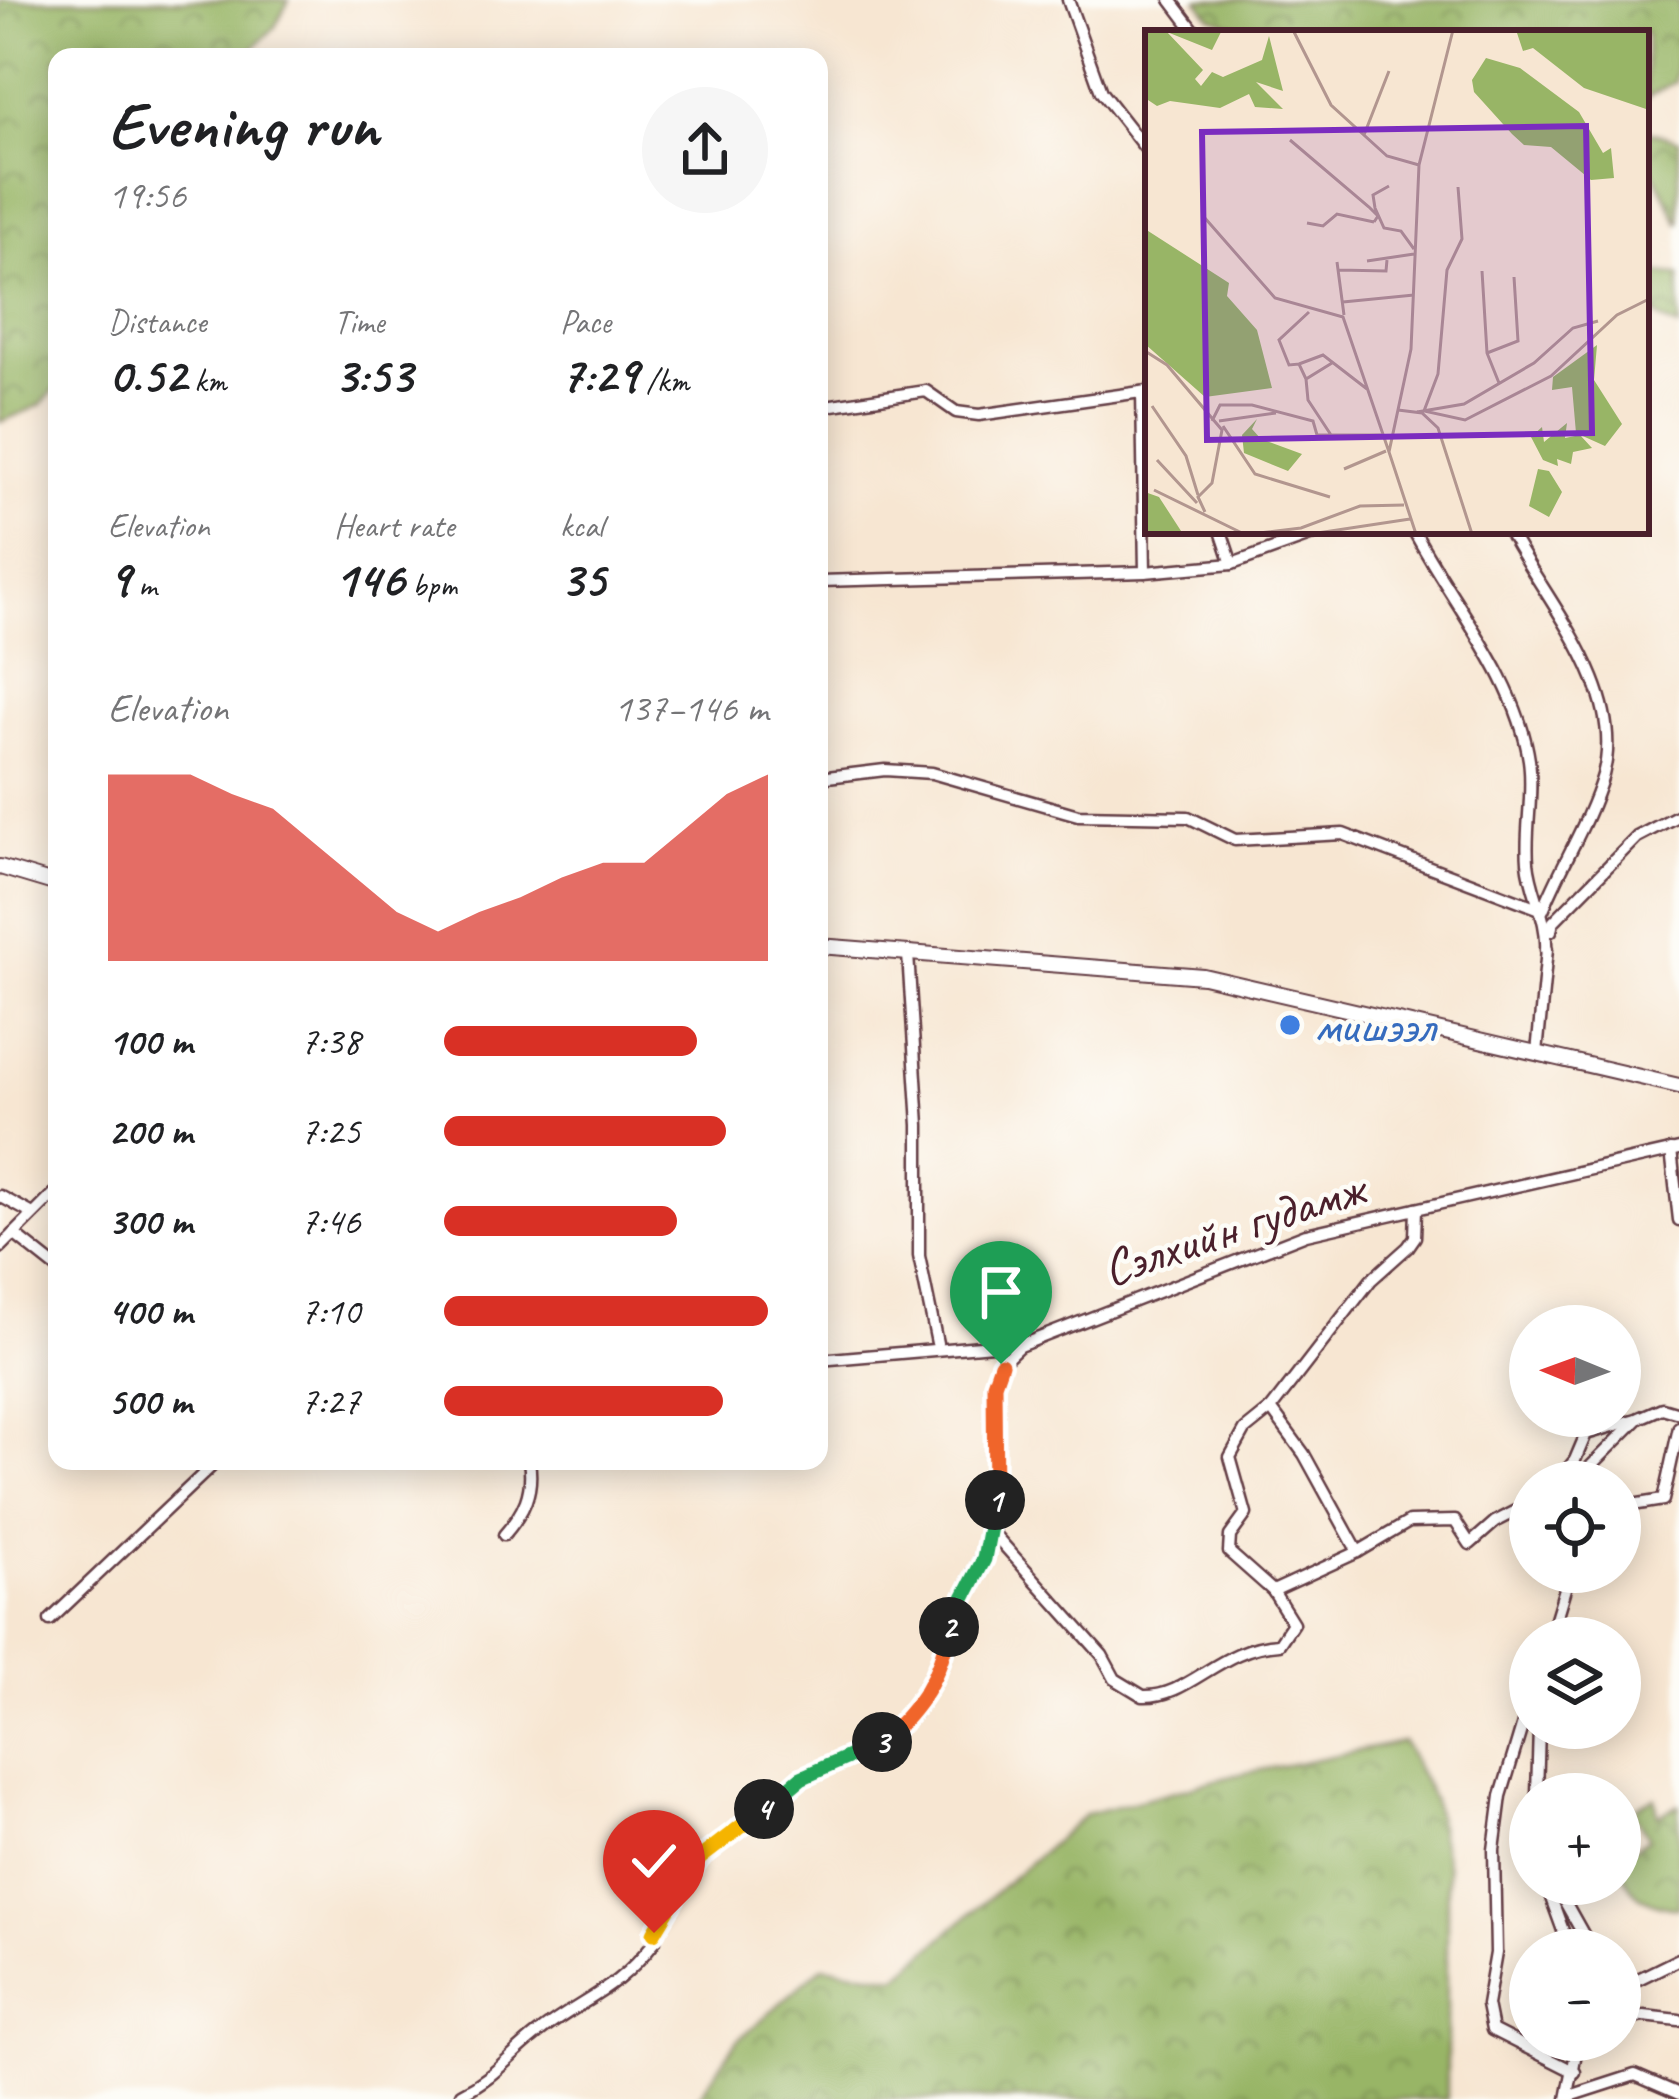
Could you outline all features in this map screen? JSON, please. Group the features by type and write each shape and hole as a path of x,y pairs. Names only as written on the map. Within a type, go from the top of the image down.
{"main road":[{"path":"0,867 48,881"},
{"path":"828,947 1203,976 1679,1086"}],"street":[{"path":"1068,0 1101,92 1145,148"},
{"path":"1171,0 1194,30"},
{"path":"828,406 926,391 956,412 979,415 1145,391 1145,572"},
{"path":"1222,534 1232,564"},
{"path":"828,581 1145,572 1232,564 1316,534"},
{"path":"1416,534 1518,716 1529,761 1527,858 1543,910 1546,950"},
{"path":"1511,534 1596,688 1609,742 1597,794 1543,910"},
{"path":"828,777 885,770 932,773 1078,815 1188,817 1220,834 1251,842 1343,834 1543,910"},
{"path":"1537,1053 1553,922 1637,837 1679,815"},
{"path":"908,954 910,1042 919,1105 919,1256 937,1342"},
{"path":"1675,1150 1679,1220"},
{"name":"Сэлхийн гудамж","path":"461,2094 496,2076 532,2038 615,1986 655,1941 654,1933 700,1858 801,1778 879,1745 914,1713 935,1680 951,1619 993,1534 994,1384 1001,1364 1030,1342 1306,1234 1675,1150"},
{"path":"0,1196 32,1213"},
{"path":"0,1248 48,1198"},
{"path":"993,1534 1102,1655 1115,1679 1143,1696 1180,1689 1207,1666 1254,1646 1279,1644 1293,1623 1273,1592 1227,1546 1246,1514 1230,1457 1245,1430 1270,1409 1371,1280 1415,1237 1416,1210"},
{"path":"14,1234 48,1261"},
{"path":"828,1359 1030,1342"},
{"path":"1641,1417 1662,1408 1679,1413"},
{"path":"1270,1409 1340,1514 1358,1552"},
{"path":"1641,1504 1663,1500 1679,1427"},
{"path":"1596,1461 1620,1437"},
{"path":"50,1621 208,1470"},
{"path":"503,1535 522,1514 530,1494 529,1470"},
{"path":"1273,1592 1358,1552 1408,1522 1455,1521 1470,1544 1509,1515"},
{"path":"1515,1749 1501,1796 1488,2023 1543,2059 1575,2072"},
{"path":"1641,1978 1679,1959"},
{"path":"1641,2017 1679,2020"},
{"path":"1568,2098 1575,2061"},
{"path":"1568,2098 1635,2075 1679,2094"}],"green space":[{"path":"0,0 289,0 275,27 253,48 48,48 48,397 41,405 0,422"},
{"path":"1198,0 1679,0 1675,82 1649,95 1649,30 1231,30 1234,25 1211,17"},
{"path":"1649,132 1679,140 1679,224 1649,163"},
{"path":"1649,272 1679,275 1679,328 1650,308"},
{"path":"1403,1742 1433,1800 1447,1868 1447,2099 697,2099 737,2041 823,1966 897,1977 1086,1814 1236,1775"},
{"path":"1655,1798 1658,1816 1679,1805 1679,1908 1641,1896 1641,1844 1649,1838 1641,1825 1641,1804"}],"place":[{"name":"мишээл","path":"1290,1025"}],"route":[{"path":"654,1933 700,1858 801,1778 879,1745 914,1713 935,1680 951,1619 993,1534 994,1384 1001,1364"}]}
